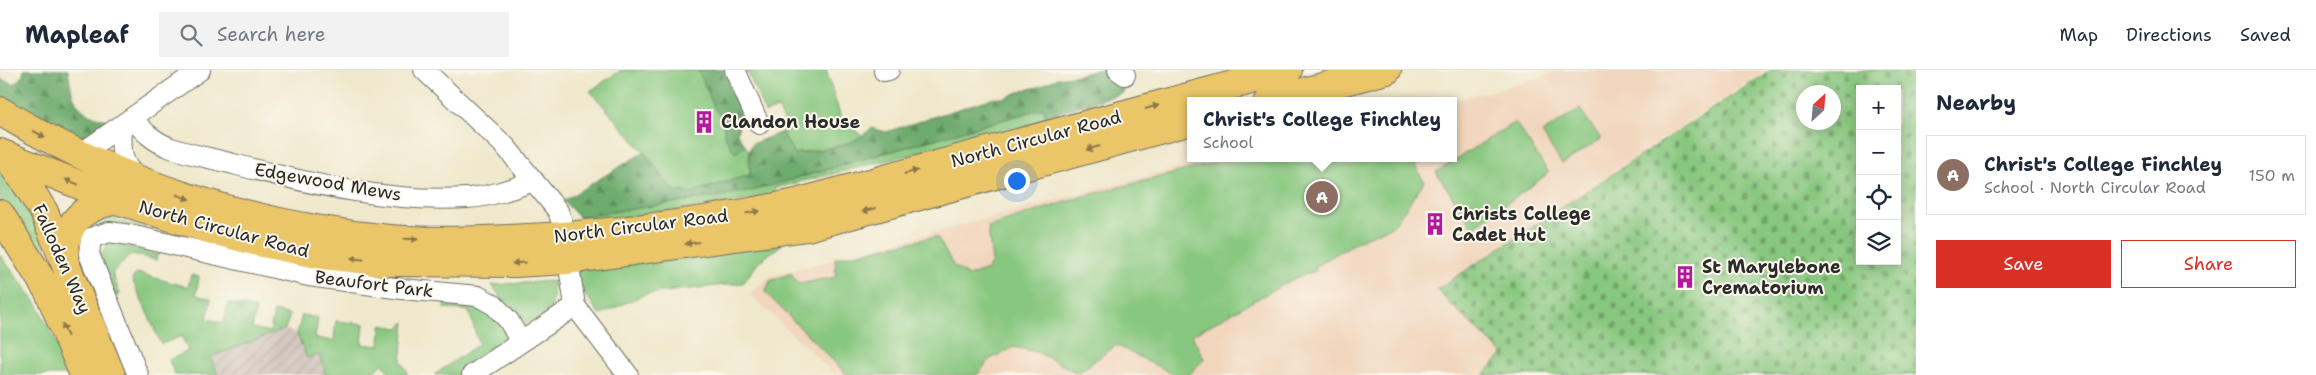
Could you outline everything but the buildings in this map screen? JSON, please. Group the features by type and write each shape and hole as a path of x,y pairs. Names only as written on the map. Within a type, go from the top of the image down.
{"highway":[{"name":"North Circular Road","path":"1188,97 1288,70"},
{"path":"1284,97 1387,70"},
{"name":"North Circular Road","path":"0,111 79,155 186,198 252,216 390,239 468,241 567,248 647,229 718,219 796,203 1187,97"},
{"name":"North Circular Road","path":"2,153 117,200 204,228 258,242 322,255 388,262 461,264 567,248 807,227 1187,122"},
{"name":"Falloden Way","path":"2,153 41,207 111,375"},
{"path":"64,259 66,238 74,220 93,206 117,200"},
{"name":"Falloden Way","path":"0,214 49,292 84,375"}],"street":[{"path":"79,155 200,70"},
{"path":"424,70 506,147 558,211 567,248 575,306 628,375"},
{"path":"735,70 759,124"},
{"path":"127,122 122,158 128,170 138,179"},
{"name":"Edgewood Mews","path":"127,122 171,148 258,170 364,192 402,197 466,198 494,195 534,181"},
{"name":"Beaufort Park","path":"138,375 88,254 91,238 109,232 130,235 308,276 402,289 478,296 494,305 509,321 520,341"},
{"path":"472,375 520,341 554,322 575,306"}],"shaded area":[{"path":"1563,70 1766,70 1436,290 1503,354 1483,375 835,375 750,294 770,276 1198,162 1457,162 1457,99 1509,87"},
{"path":"285,329 297,334 307,358 319,355 326,375 218,375 211,358"}],"green space":[{"path":"24,70 68,70 72,91 78,105 90,114 111,121 83,141 50,128 0,97 0,79 14,84 23,75"},
{"path":"621,70 728,70 740,117 737,134 749,151 750,175 689,193 673,190 644,152 590,91"},
{"path":"698,70 728,70 737,101 739,117 737,134 745,146 735,153 724,135 724,121 715,109"},
{"path":"747,70 826,70 841,118 863,137 844,145 794,154 782,132 785,122 778,108 765,113"},
{"path":"1097,70 1112,70 1128,83 1123,93 1047,116 1044,108 751,191 579,217 563,201 644,152 673,190 689,193 750,175 749,151 752,144 782,132 794,154 825,149 855,140 871,128 886,132 993,98 1005,98 1058,78"},
{"path":"1771,70 1916,70 1916,375 1483,375 1503,354 1436,290"},
{"path":"1044,108 1047,121 775,188 773,197 585,223 579,217 751,191"},
{"path":"1580,109 1601,139 1562,164 1542,133"},
{"path":"1515,122 1549,173 1473,228 1436,172 1452,162 1457,162 1457,159"},
{"path":"1218,162 1423,162 1415,165 1424,182 1393,226 1364,238 1315,266 1316,271 1295,278 1192,335 1204,359 1189,375 1175,375 1116,345 1078,373 1039,353 1014,347 990,359 977,375 847,375 765,292 770,281 791,273 798,284 836,277 835,258 934,237 938,238 953,265 968,276 987,270 992,262 988,227 1081,197"},
{"path":"0,168 29,209 74,316 42,261 0,199"},
{"path":"98,216 112,218 167,238 95,227 104,314 102,315 75,249 75,235"},
{"path":"114,243 157,254 156,260 132,254 112,273 120,294 115,297 99,255 107,245"},
{"path":"784,243 759,262 743,283 645,294 599,315 592,303 580,291 577,271 587,266 659,261"},
{"path":"0,255 37,304 72,375 0,375"},
{"path":"137,273 188,287 191,275 199,277 196,295 211,299 207,319 224,323 228,303 256,309 252,328 270,332 274,311 290,315 285,329 211,357 218,375 175,375 169,360 188,351 182,336 161,344 132,279"},
{"path":"553,281 552,306 545,315 524,330 492,285"},
{"path":"444,300 488,304 510,339 459,375 434,375 479,344 469,311 444,308"},
{"path":"302,315 318,318 315,338 334,341 336,321 364,324 362,344 380,346 381,325 398,328 405,322 401,361 408,373 404,375 391,375 383,364 369,375 326,375 319,355 307,358 297,334"}],"place":[{"name":"Clandon House","path":"704,122"},
{"name":"Christ's College Finchley","path":"1322,197"},
{"name":"Christs College Cadet Hut","path":"1435,224"},
{"name":"St Marylebone Crematorium","path":"1685,277"}]}
